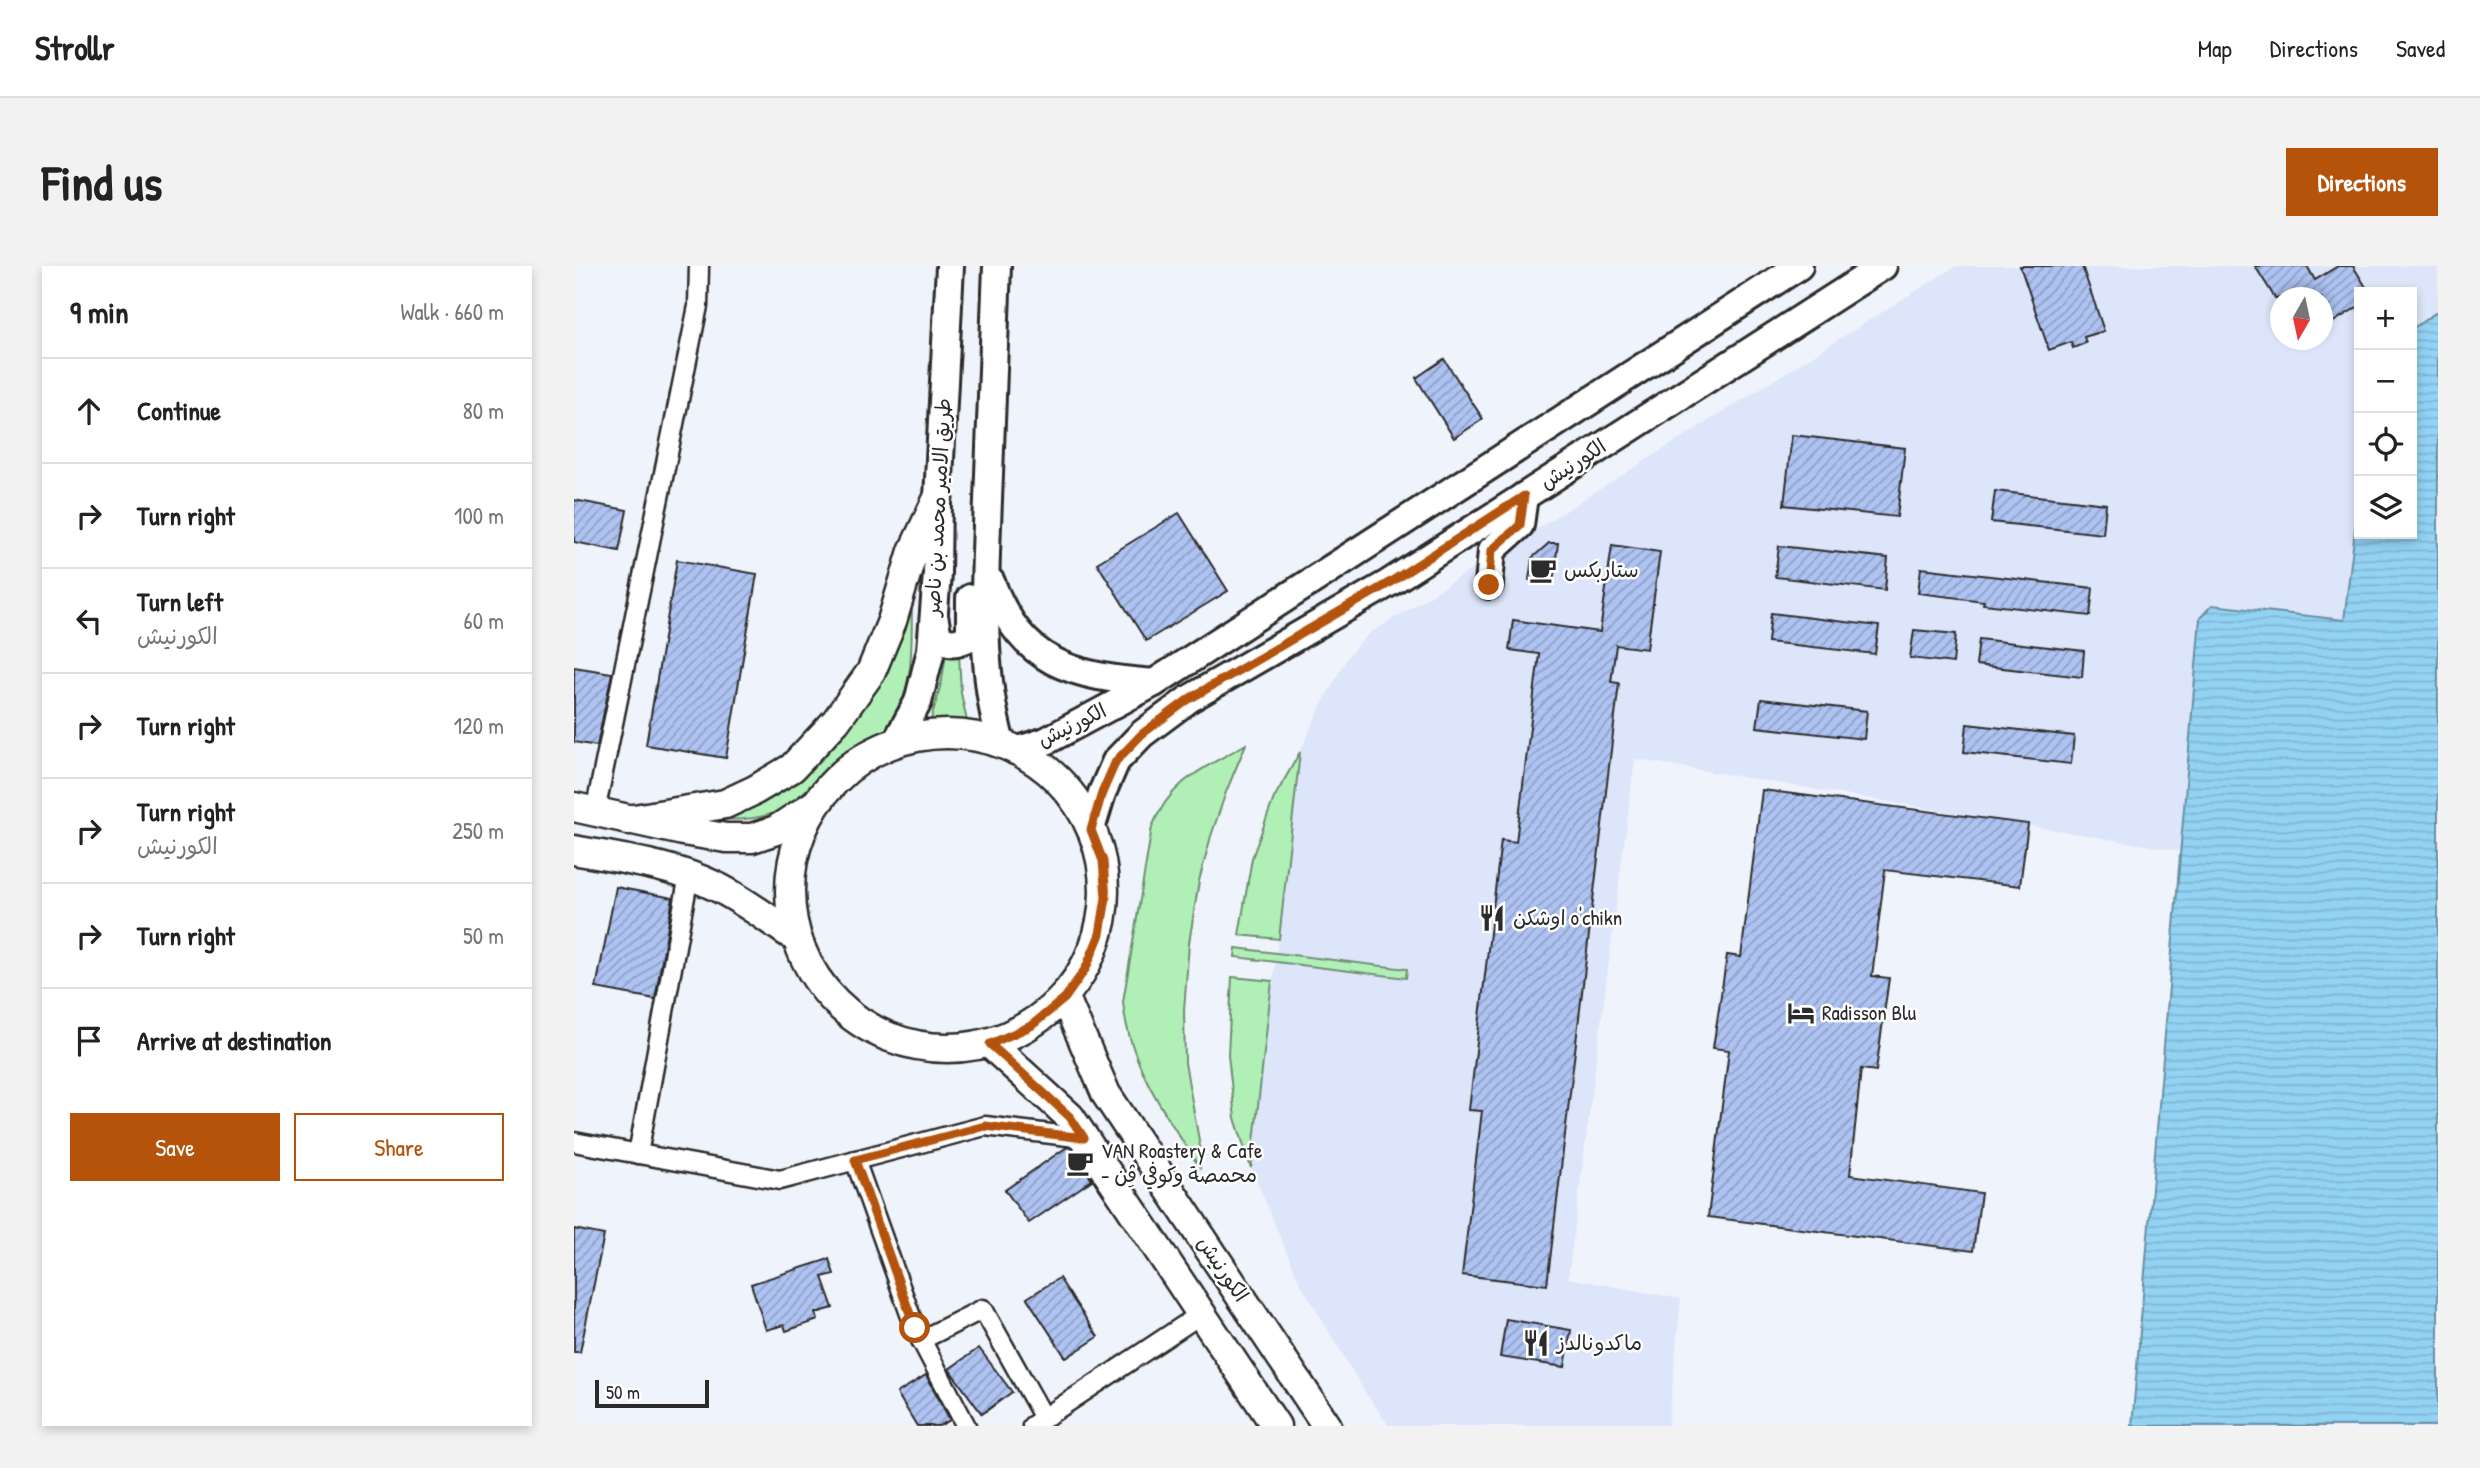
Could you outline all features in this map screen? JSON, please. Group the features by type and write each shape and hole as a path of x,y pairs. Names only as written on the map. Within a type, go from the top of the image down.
{"main road":[{"name":"طريق الامير محمد بن ناصر","path":"896,742 918,702 931,650 937,573 938,498 950,266"},
{"path":"997,266 985,567 988,661 993,713 1009,747"},
{"name":"الكورنيش","path":"1009,747 1046,741 1154,683 1799,266"},
{"name":"الكورنيش","path":"1091,830 1102,793 1116,761 1142,734 1189,699 1389,583 1883,266"},
{"path":"1489,585 1492,550 1520,525 1524,496"},
{"path":"641,823 725,804 792,768 836,722 871,672 892,621 914,551 938,498"},
{"path":"934,616 938,637 947,643 965,639 970,630 970,587 985,567"},
{"path":"985,567 1001,609 1013,628 1035,651 1051,662 1109,679 1154,683"},
{"path":"585,809 641,823 726,838 752,838 776,830 814,805 850,767 896,742 931,734 967,735 1009,747 1039,762 1069,791 1091,830 1103,861 1106,898 1100,934 1086,968 1065,998 1031,1026 990,1044 942,1049 893,1040 850,1016 816,981 795,937 788,892 794,847 814,805"},
{"path":"636,862 668,855 673,847 671,838 641,823"},
{"path":"574,850 689,875 740,900 795,937"},
{"name":"الكورنيش","path":"1065,998 1106,1094 1327,1426"},
{"name":"الكورنيش","path":"990,1044 1070,1117 1276,1426"}],"street":[{"path":"585,809 698,306 699,266"},
{"path":"638,1154 689,875"},
{"path":"574,1142 780,1180 985,1126 1084,1138"},
{"path":"855,1160 915,1328 966,1426"},
{"path":"921,1340 983,1309 1038,1422 1201,1314"}],"shaded area":[{"path":"1956,266 2438,266 2438,311 2417,326 2417,287 2354,287 2354,538 2344,620 2212,605 2180,851 1635,759 1568,1278 1681,1299 1668,1426 1389,1426 1363,1389 1298,1279 1251,1168 1300,752 1348,656 1369,634"}],"green space":[{"path":"912,598 911,657 907,686 897,714 886,730 839,760 794,801 777,812 744,819 698,817 765,797"},
{"path":"946,653 959,654 961,693 968,726 948,724 929,727 942,680"},
{"path":"1246,744 1211,836 1199,881 1189,943 1184,1011 1185,1063 1202,1157 1200,1168 1151,1090 1141,1069 1127,1025 1123,1002 1152,827 1160,810 1179,786 1191,776"},
{"path":"1300,752 1279,939 1239,935 1252,858 1274,798"},
{"path":"1236,948 1407,969 1406,978 1235,957"},
{"path":"1232,977 1272,981 1251,1168 1235,1118 1228,1055"}],"water":[{"path":"2438,311 2438,1426 2132,1426 2200,618 2212,605 2344,620 2354,538 2417,539 2417,326"}],"building":[{"path":"2020,266 2082,266 2104,331 2084,337 2086,343 2073,348 2071,342 2049,350"},
{"path":"2255,266 2307,266 2315,280 2338,266 2353,266 2366,287 2354,287 2354,309 2333,322 2333,287 2270,287 2270,290"},
{"path":"1444,359 1483,419 1454,438 1416,378"},
{"path":"1792,435 1905,448 1897,517 1784,505"},
{"path":"1995,491 2106,504 2103,534 1991,522"},
{"path":"574,500 627,510 619,551 574,542"},
{"path":"1179,513 1228,591 1146,641 1097,563"},
{"name":"ستاربكس","path":"1549,543 1558,543 1553,583 1529,580 1532,558"},
{"path":"1612,545 1660,552 1647,649 1616,645 1611,682 1619,683 1547,1285 1462,1275 1482,1111 1469,1110 1501,840 1516,842 1539,654 1509,650 1513,620 1600,632"},
{"path":"1779,546 1888,558 1885,590 1775,577"},
{"path":"677,560 757,574 726,758 646,745"},
{"path":"1921,568 2093,588 2090,616 1983,604 1984,601 1918,593"},
{"path":"1771,613 1879,626 1875,654 1768,642"},
{"path":"1914,630 1956,634 1953,663 1910,658"},
{"path":"1979,639 2084,651 2082,677 1976,665"},
{"path":"574,667 612,673 597,746 574,742"},
{"path":"1761,699 1867,711 1864,739 1757,727"},
{"path":"1967,724 2074,736 2071,764 1964,752"},
{"name":"Radisson Blu","path":"1762,790 2028,824 2020,886 1885,870 1872,976 1889,978 1876,1071 1861,1069 1850,1175 1981,1193 1973,1251 1708,1217 1729,1050 1713,1048 1727,955 1741,957"},
{"path":"616,887 673,898 655,999 596,988"},
{"path":"1067,1147 1071,1148 1092,1180 1029,1223 1005,1190"},
{"path":"574,1229 604,1235 580,1352 574,1352"},
{"path":"829,1259 834,1274 822,1277 833,1308 816,1313 818,1320 786,1331 784,1325 766,1330 751,1284"},
{"path":"1059,1278 1098,1337 1066,1358 1027,1298"},
{"name":"ماكدونالدز","path":"1506,1319 1571,1330 1565,1367 1500,1357"},
{"path":"979,1348 1012,1392 982,1414 949,1369"},
{"path":"926,1375 950,1420 939,1426 917,1426 897,1393"}],"place":[{"name":"ستاربكس","path":"1543,570"},
{"name":"اوشكن o'chikn","path":"1492,918"},
{"name":"Radisson Blu","path":"1801,1013"},
{"name":"VAN Roastery & Cafe - محمصة وكوفي ڤِن","path":"1080,1163"},
{"name":"ماكدونالدز","path":"1536,1343"}],"route":[{"path":"915,1328 855,1160 985,1126 1084,1138 1070,1117 990,1044 1031,1026 1065,998 1086,968 1100,934 1106,898 1103,861 1091,830 1102,793 1116,761 1142,734 1189,699 1389,583 1524,496 1520,525 1492,550 1489,585"}]}
